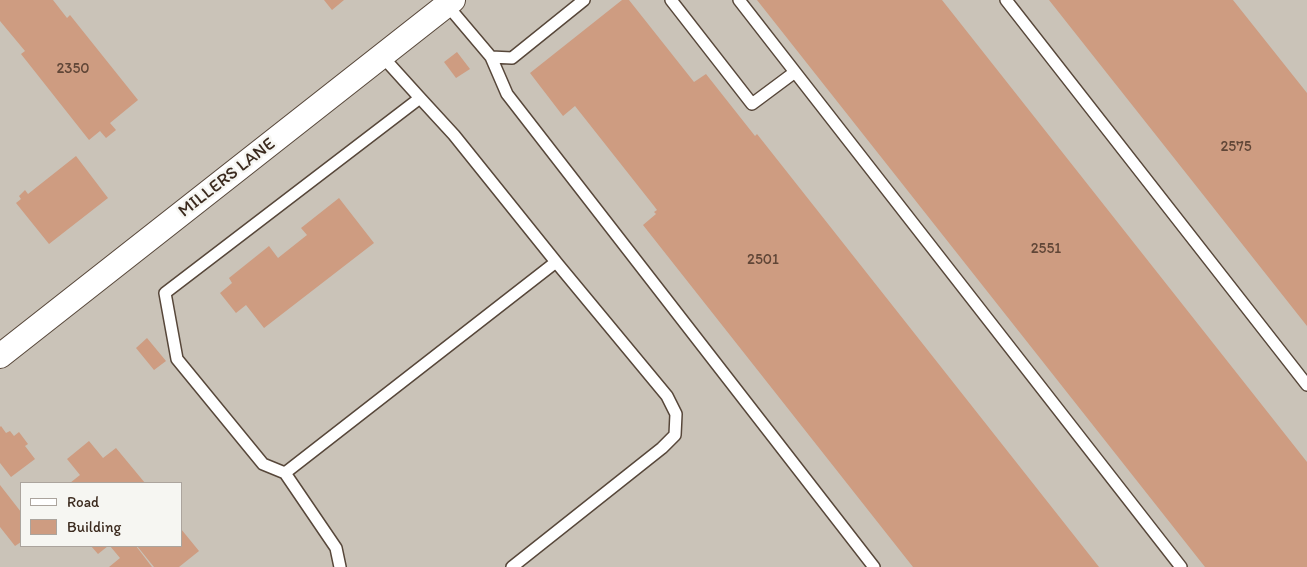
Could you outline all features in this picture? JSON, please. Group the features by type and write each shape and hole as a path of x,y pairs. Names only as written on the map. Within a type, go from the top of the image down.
{"street":[{"name":"MILLERS LANE","path":"2,352 450,2"}],"lane":[{"path":"491,58 512,58 584,0"},
{"path":"671,0 752,104 795,72"},
{"path":"739,0 1181,567"},
{"path":"1006,0 1307,385"},
{"path":"450,2 491,58 507,94 874,567"},
{"path":"382,56 454,135 666,396 676,414 675,435 662,448 512,567"},
{"path":"340,567 336,548 285,473 263,464 176,359 165,293 420,98"},
{"path":"285,473 556,262"}],"shaded area":[{"path":"0,0 1307,0 1307,567 0,567"}],"building":[{"path":"0,0 53,0 67,18 70,15 138,100 110,123 116,130 106,138 100,131 89,140 21,54 25,51 0,21"},
{"path":"324,0 344,0 332,10"},
{"path":"622,0 629,0 694,82 706,74 755,136 757,134 1099,567 913,567 643,225 656,214 654,212 657,210 654,206 575,106 563,116 530,73"},
{"path":"757,0 942,0 1307,462 1307,567 1205,567"},
{"path":"1049,0 1233,0 1307,93 1307,326"},
{"path":"457,52 470,69 456,78 444,62"},
{"path":"76,156 108,198 49,244 16,203 21,199 19,196 25,190 28,194"},
{"path":"339,198 374,243 264,328 246,305 236,313 220,293 232,283 229,278 269,246 278,258 307,235 301,228"},
{"path":"147,338 166,361 154,370 136,348"},
{"path":"1,426 6,433 10,431 14,436 19,432 28,444 25,446 35,459 11,477 0,463"},
{"path":"89,441 103,458 116,448 144,482 71,482 80,475 67,459"},
{"path":"0,485 20,511 20,543 15,546 0,527"},
{"path":"182,530 199,551 179,567 154,567 138,547 182,547"},
{"path":"92,547 107,547 98,554"},
{"path":"111,547 137,547 152,567 109,567 120,558"}]}
